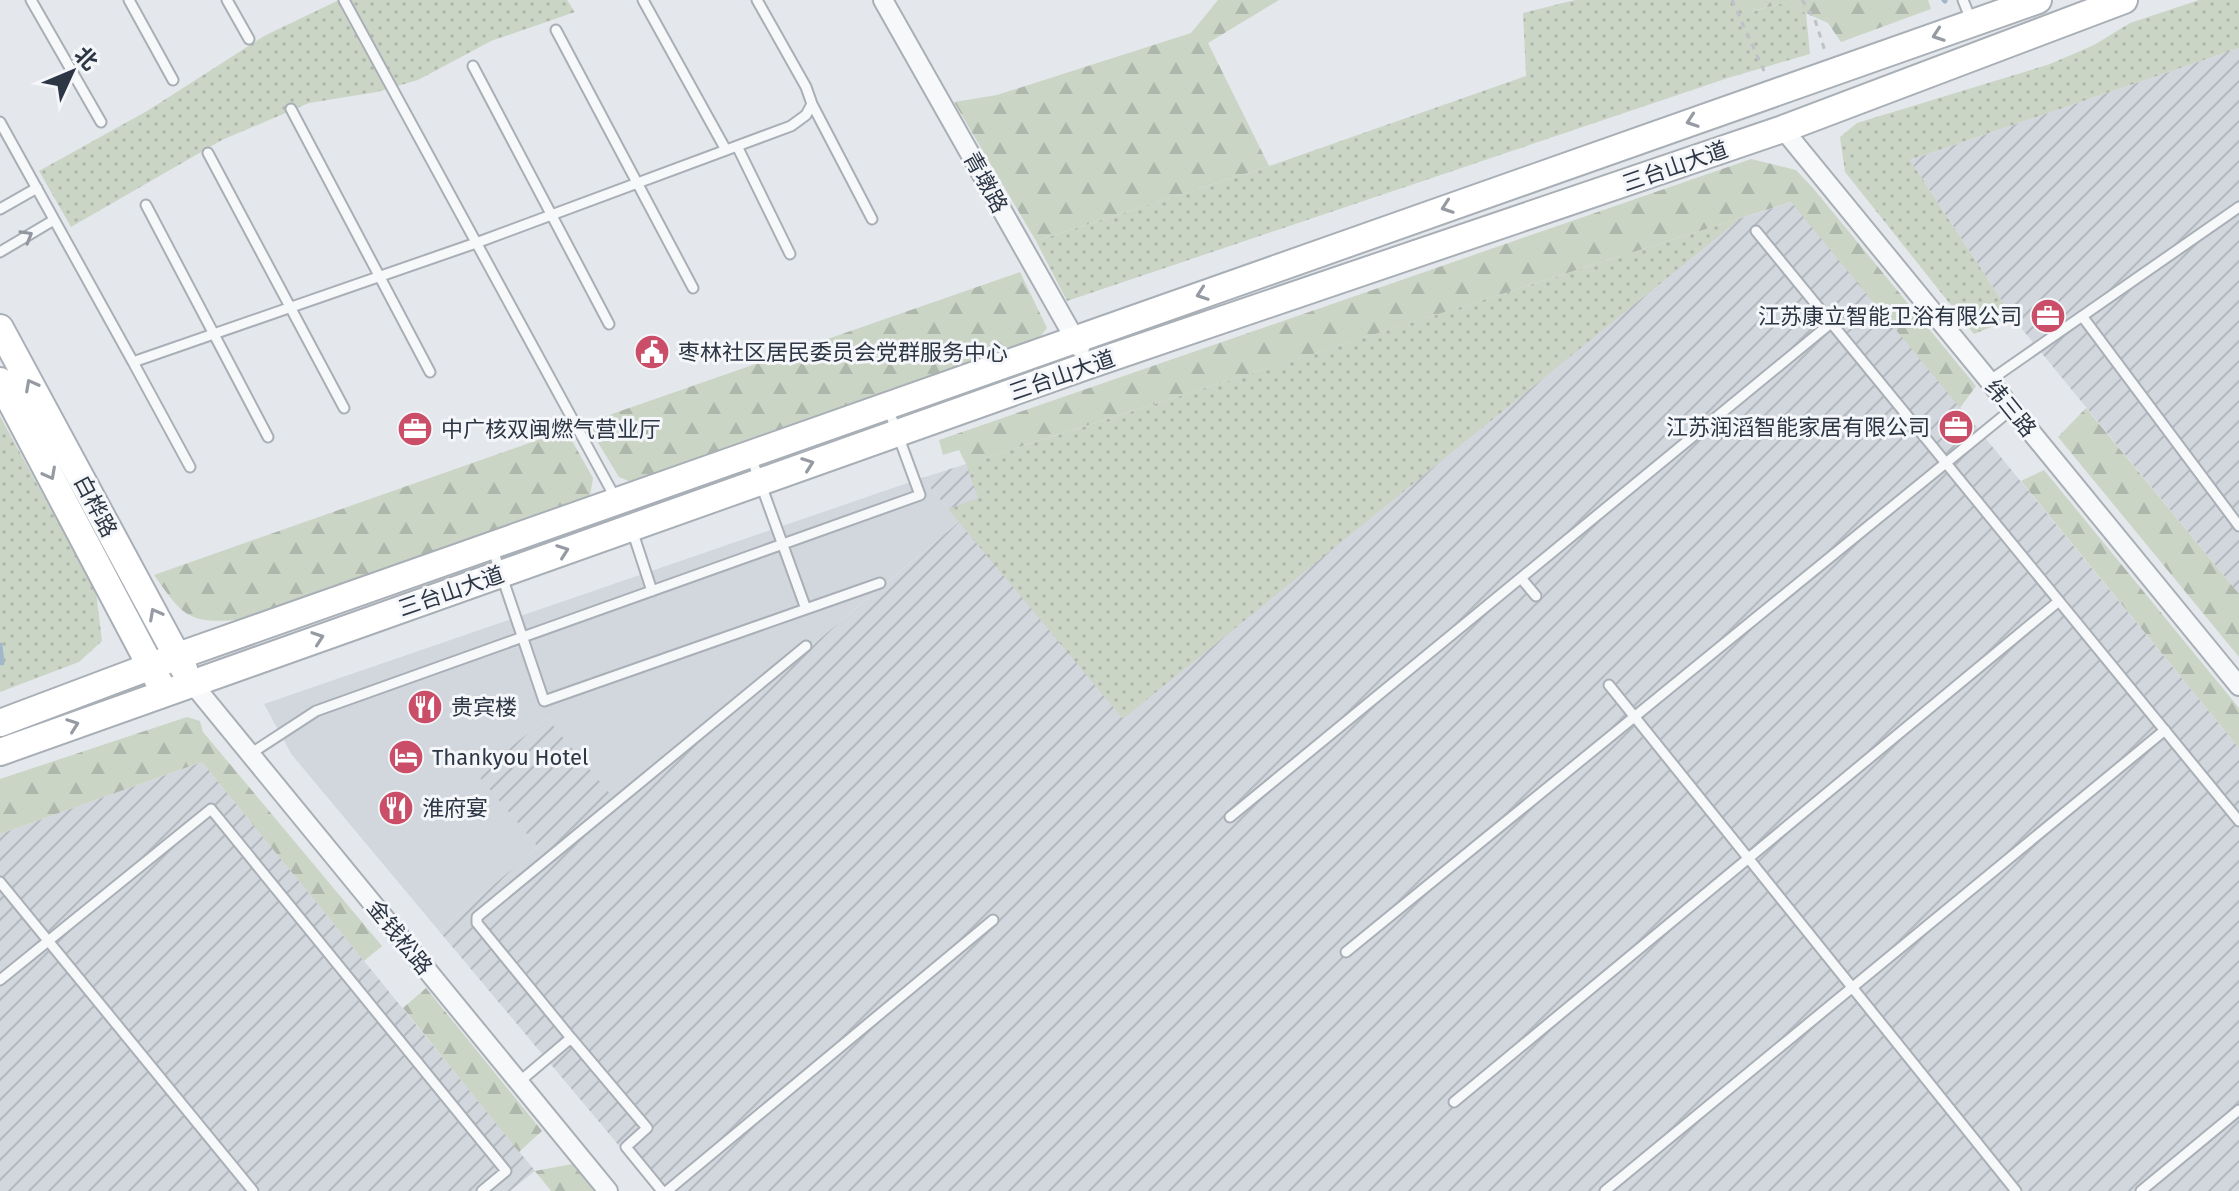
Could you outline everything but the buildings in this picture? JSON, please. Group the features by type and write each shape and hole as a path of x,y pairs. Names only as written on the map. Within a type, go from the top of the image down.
{"main road":[{"name":"三台山大道","path":"0,723 178,656 1831,72 1968,11 2038,0"},
{"name":"三台山大道","path":"0,752 1089,365 1783,129 2124,0"},
{"name":"白桦路","path":"0,328 192,683"},
{"name":"白桦路","path":"0,381 164,693"}],"street":[{"name":"青墩路","path":"883,0 1089,365"},
{"name":"纬三路","path":"1783,129 2239,686"},
{"name":"金钱松路","path":"192,683 608,1191"}],"lane":[{"path":"31,0 101,122"},
{"path":"129,0 173,80"},
{"path":"227,0 249,39"},
{"path":"344,0 631,527 652,591"},
{"path":"643,0 726,150"},
{"path":"757,0 806,87 872,219"},
{"path":"556,30 693,288"},
{"path":"473,66 609,324"},
{"path":"133,362 476,243 791,126 806,115 812,104"},
{"path":"291,109 430,372"},
{"path":"0,122 190,467"},
{"path":"737,146 790,254"},
{"path":"208,153 344,408"},
{"path":"0,209 37,188"},
{"path":"146,205 268,437"},
{"path":"1989,381 2239,207"},
{"path":"0,252 54,220"},
{"path":"1756,231 2239,821"},
{"path":"2082,316 2239,526"},
{"path":"1230,817 1831,323"},
{"path":"250,754 316,711 920,495 887,405"},
{"path":"1346,952 1944,461 2012,409"},
{"path":"750,454 806,609"},
{"path":"492,545 544,701 880,583"},
{"path":"1521,578 1536,596"},
{"path":"1454,1102 2059,601"},
{"path":"806,646 477,917 477,923 647,1128 626,1147 664,1191 993,920"},
{"path":"1609,685 2016,1191"},
{"path":"1605,1191 2165,730"},
{"path":"0,980 211,809 506,1171 482,1191"},
{"path":"0,882 253,1191"},
{"path":"519,1082 571,1038"},
{"path":"2141,1191 2239,1110"}],"path":[{"path":"1732,0 1774,92"},
{"path":"1802,0 1815,20 1831,72"}],"shaded area":[{"path":"2239,48 2239,594 2013,318 1910,160"},
{"path":"1792,202 2239,748 2239,1191 657,1191 439,931 538,847 477,774 547,718 620,806 959,522 922,478"},
{"path":"922,478 959,522 619,806 547,718 478,774 538,847 439,931 292,755 264,704"},
{"path":"202,762 535,1171 510,1191 0,1191 0,834"}],"green space":[{"path":"339,0 567,0 575,12 491,41 418,80 377,92 309,103 222,140 71,227 39,171 147,111 264,36"},
{"path":"1218,0 1279,0 1208,43 1269,166 1036,241 954,102 997,95 1191,33"},
{"path":"1575,0 1744,0 1751,12 1783,3 1806,13 1810,54 1728,78 1067,301 1036,241 1269,166 1526,76 1523,13"},
{"path":"1744,0 1928,0 1931,9 1841,42 1828,23 1783,3 1750,12"},
{"path":"2199,0 2239,0 2239,48 1910,160 2013,318 1974,334 1845,172 1840,137 1857,123 2050,64 2094,45 2130,23"},
{"path":"1751,159 1796,170 1813,188 1976,386 1960,408 1791,202 966,464 959,450 943,455 939,440"},
{"path":"1741,218 1123,719 948,509 978,498 966,464"},
{"path":"1020,272 1047,328 1039,338 636,484 619,477 586,423"},
{"path":"2086,408 2239,594 2239,657 2058,437"},
{"path":"0,416 96,592 102,641 79,662 0,692"},
{"path":"566,430 593,478 590,496 573,508 237,620 206,620 187,614 154,575"},
{"path":"2044,470 2239,708 2239,748 2021,481"},
{"path":"187,717 200,721 203,732 382,946 364,961 202,762 0,834 0,779"},
{"path":"426,988 542,1131 519,1152 403,1008"},
{"path":"572,1164 594,1191 551,1191 535,1171"}],"waterway":[{"path":"0,645 2,663"}],"place":[{"name":"江苏康立智能卫浴有限公司","path":"2048,316"},
{"name":"枣林社区居民委员会党群服务中心","path":"652,352"},
{"name":"江苏润滔智能家居有限公司","path":"1956,427"},
{"name":"中广核双闽燃气营业厅","path":"415,429"},
{"name":"贵宾楼","path":"425,707"},
{"name":"Thankyou Hotel","path":"406,757"},
{"name":"淮府宴","path":"396,808"}]}
